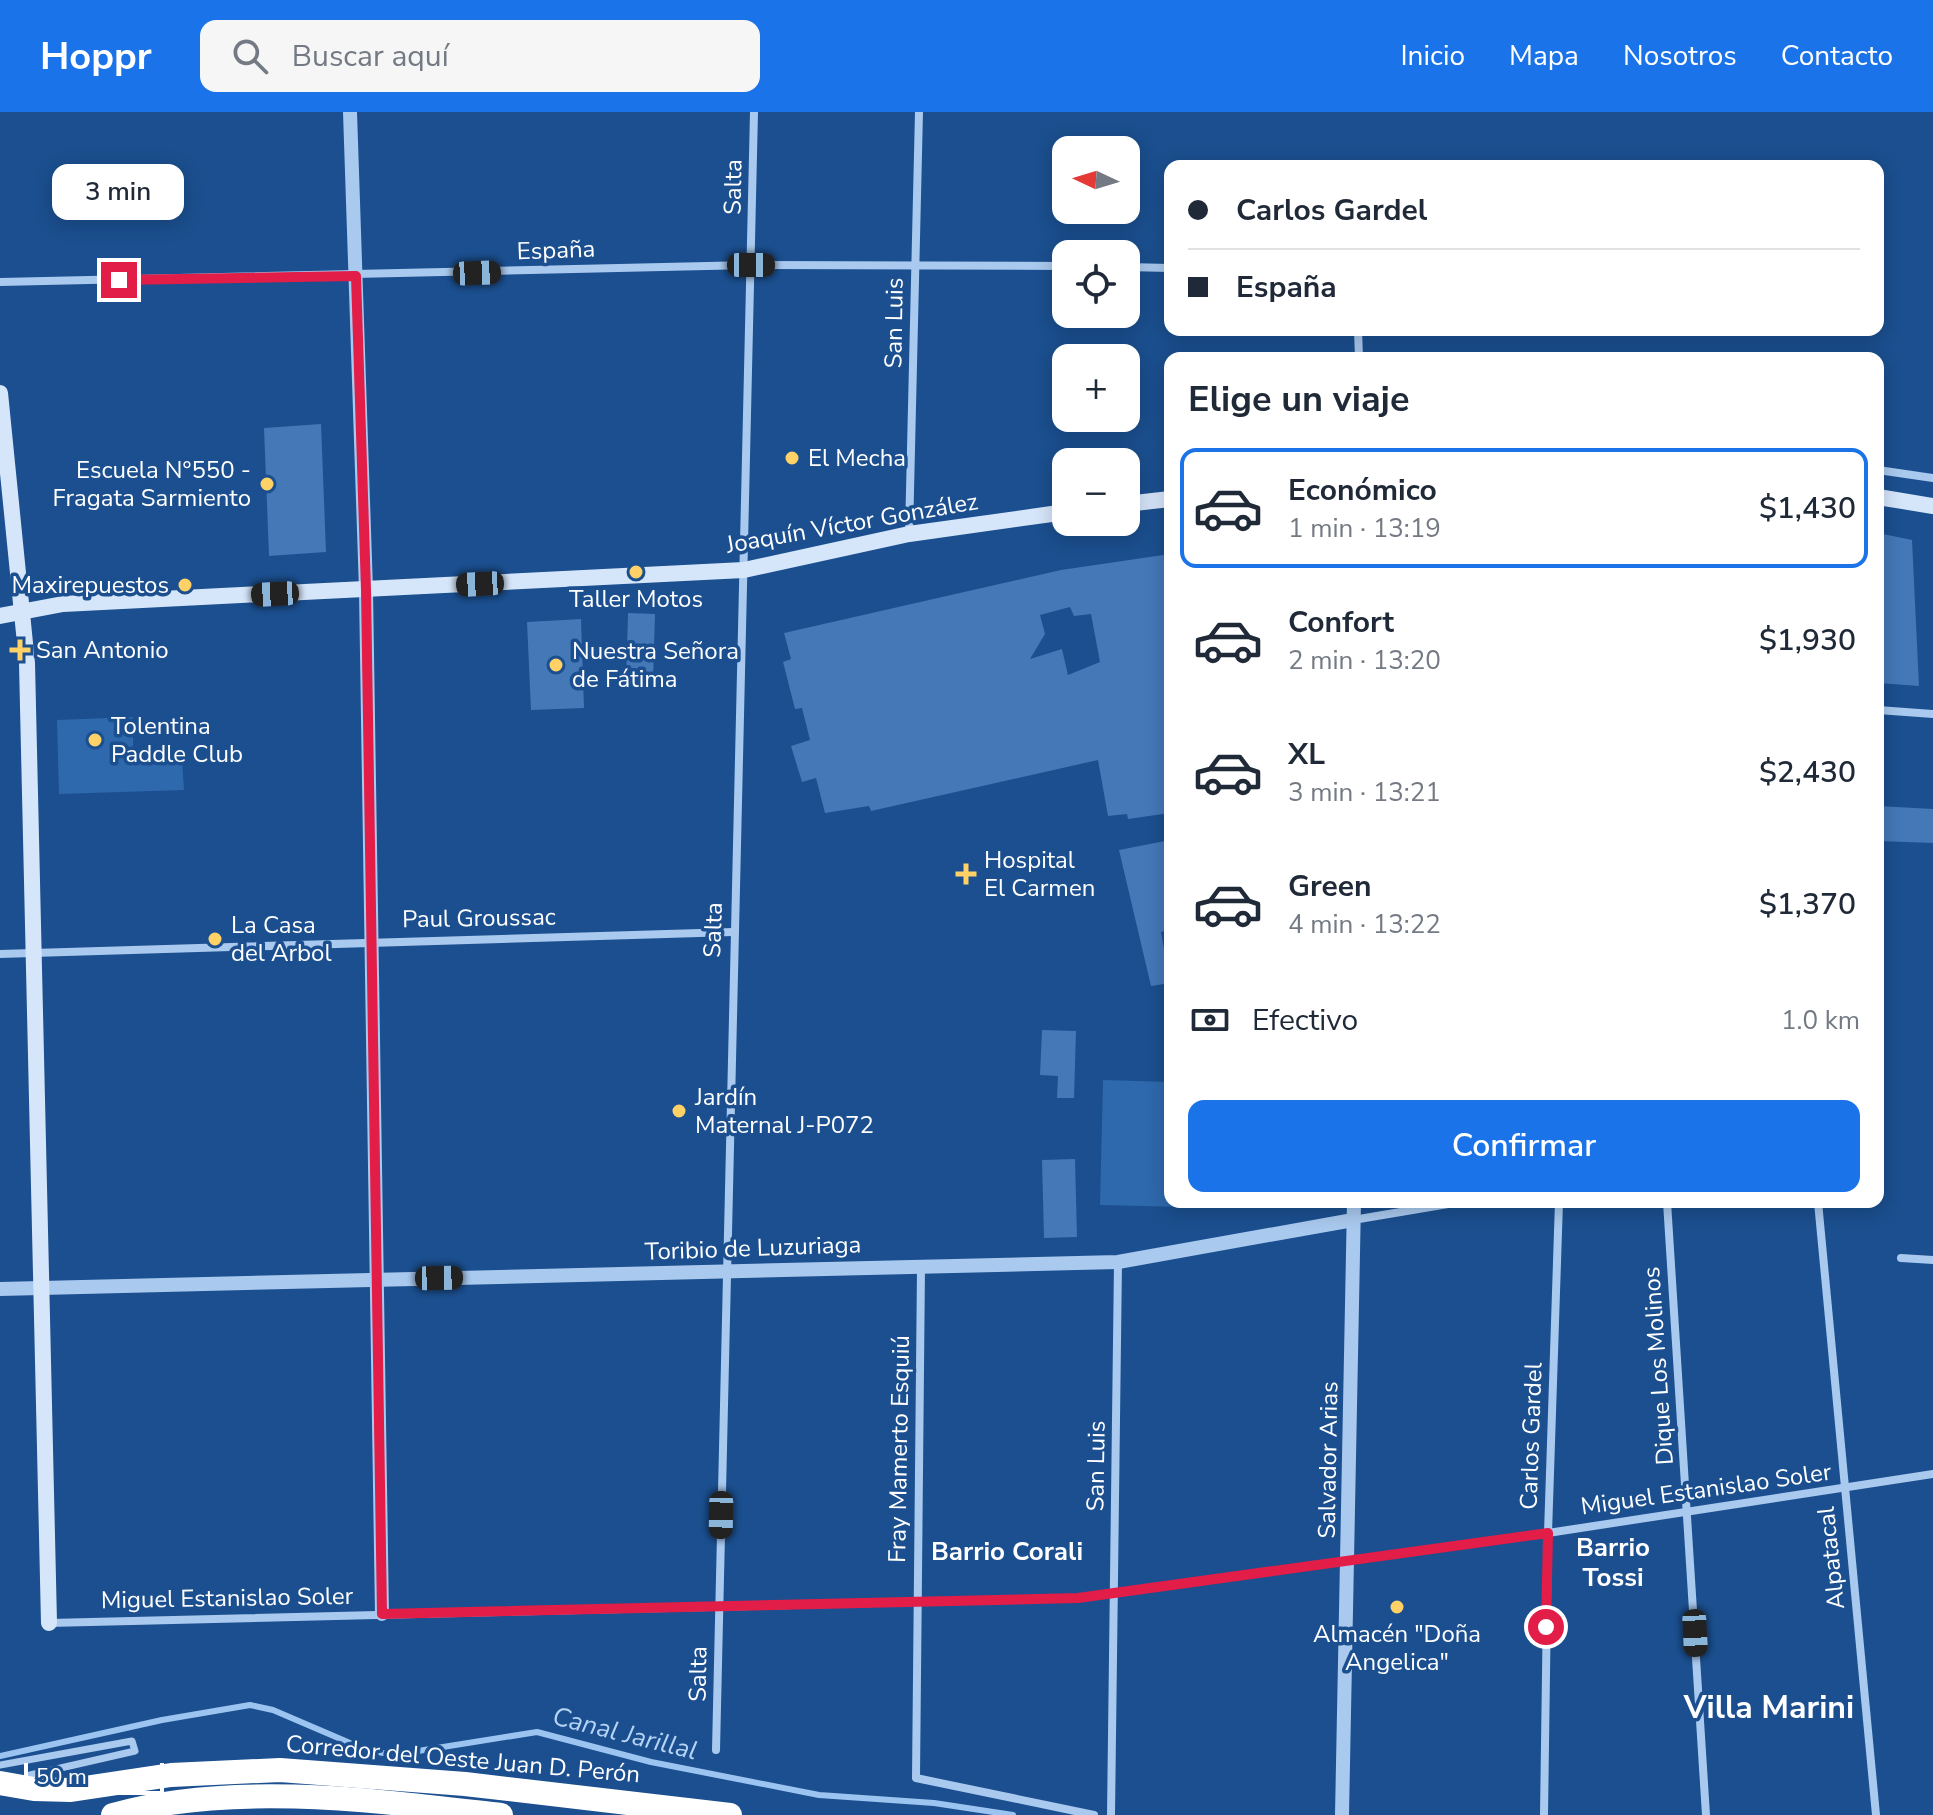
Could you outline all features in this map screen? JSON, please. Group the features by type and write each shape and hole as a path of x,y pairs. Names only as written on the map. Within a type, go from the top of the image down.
{"highway":[{"name":"Corredor del Oeste Juan D. Perón","path":"0,1783 34,1789 71,1790 171,1775 280,1770 465,1784 730,1815"},
{"path":"113,1815 171,1804 243,1798 358,1801 501,1815"}],"main road":[{"path":"0,393 22,612 35,953 49,1623"},
{"path":"1884,498 1933,506"},
{"path":"1140,502 1164,500"},
{"name":"Joaquín Víctor González","path":"0,616 63,604 744,570 909,534 1052,514"}],"street":[{"path":"350,112 366,590 382,1614"},
{"name":"Salta","path":"716,1750 754,112"},
{"name":"San Luis","path":"909,534 919,112"},
{"name":"España","path":"0,282 751,265 1052,266"},
{"path":"1140,267 1164,268"},
{"path":"1884,471 1933,478"},
{"path":"1884,710 1933,714"},
{"name":"Paul Groussac","path":"0,954 733,932"},
{"name":"Salvador Arias","path":"1342,1815 1354,1208"},
{"name":"Toribio de Luzuriaga","path":"0,1289 1118,1262 1424,1208"},
{"name":"Carlos Gardel","path":"1544,1815 1548,1533 1559,1208"},
{"name":"Dique Los Molinos","path":"1667,1208 1706,1815"},
{"name":"Alpatacal","path":"1819,1208 1876,1815"},
{"path":"1901,1258 1933,1260"},
{"name":"San Luis","path":"1111,1815 1118,1262"},
{"name":"Fray Mamerto Esquiú","path":"921,1266 916,1778 1094,1815"},
{"name":"Miguel Estanislao Soler","path":"49,1623 1115,1595 1933,1474"},
{"path":"0,1765 132,1741 135,1751 30,1775"}],"shaded area":[{"name":"Tolentina Paddle Club","path":"133,717 133,759 182,759 184,790 59,794 57,720"},
{"path":"1103,1080 1164,1082 1164,1207 1100,1205"}],"building":[{"path":"321,424 326,552 269,556 264,428"},
{"path":"1884,534 1912,540 1919,686 1884,683"},
{"path":"1164,555 1164,814 1128,819 1127,814 1108,816 1098,760 871,811 869,806 825,813 816,778 802,782 791,746 810,740 802,708 795,709 783,662 791,659 784,633 1061,570","holes":["1070,607 1074,616 1091,614 1100,662 1068,675 1062,649 1030,659 1045,634 1040,615"]},
{"path":"628,613 655,614 653,683 626,683"},
{"name":"Nuestra Señora de Fátima","path":"581,619 584,708 531,710 527,622"},
{"path":"1884,806 1933,809 1933,843 1884,841"},
{"path":"1164,841 1164,931 1161,932 1164,984 1151,986 1119,850"},
{"path":"1042,1030 1076,1031 1074,1098 1057,1098 1058,1076 1040,1075"},
{"path":"1075,1159 1077,1237 1044,1238 1042,1160"}],"waterway":[{"name":"Canal Jarillal","path":"0,1756 162,1720 250,1705 273,1710 364,1749 393,1755 537,1732 651,1762 819,1795 934,1803 1013,1815"}],"place":[{"name":"El Mecha","path":"792,458"},
{"name":"Escuela N°550 - Fragata Sarmiento","path":"267,484"},
{"name":"Taller Motos","path":"636,572"},
{"name":"Maxirepuestos","path":"185,585"},
{"name":"San Antonio","path":"20,650"},
{"name":"Nuestra Señora de Fátima","path":"556,665"},
{"name":"Tolentina Paddle Club","path":"95,740"},
{"name":"Hospital El Carmen","path":"966,874"},
{"name":"La Casa del Arbol","path":"215,939"},
{"name":"Jardín Maternal J-P072","path":"679,1111"},
{"name":"Almacén \"Doña Angelica\"","path":"1397,1607"}],"district":[{"name":"Barrio Corali","path":"1007,1551"},
{"name":"Barrio Tossi","path":"1613,1562"},
{"name":"Villa Marini","path":"1769,1707"}],"route":[{"path":"119,280 356,276 366,590 382,1614 1078,1598 1548,1533 1546,1627"}]}
